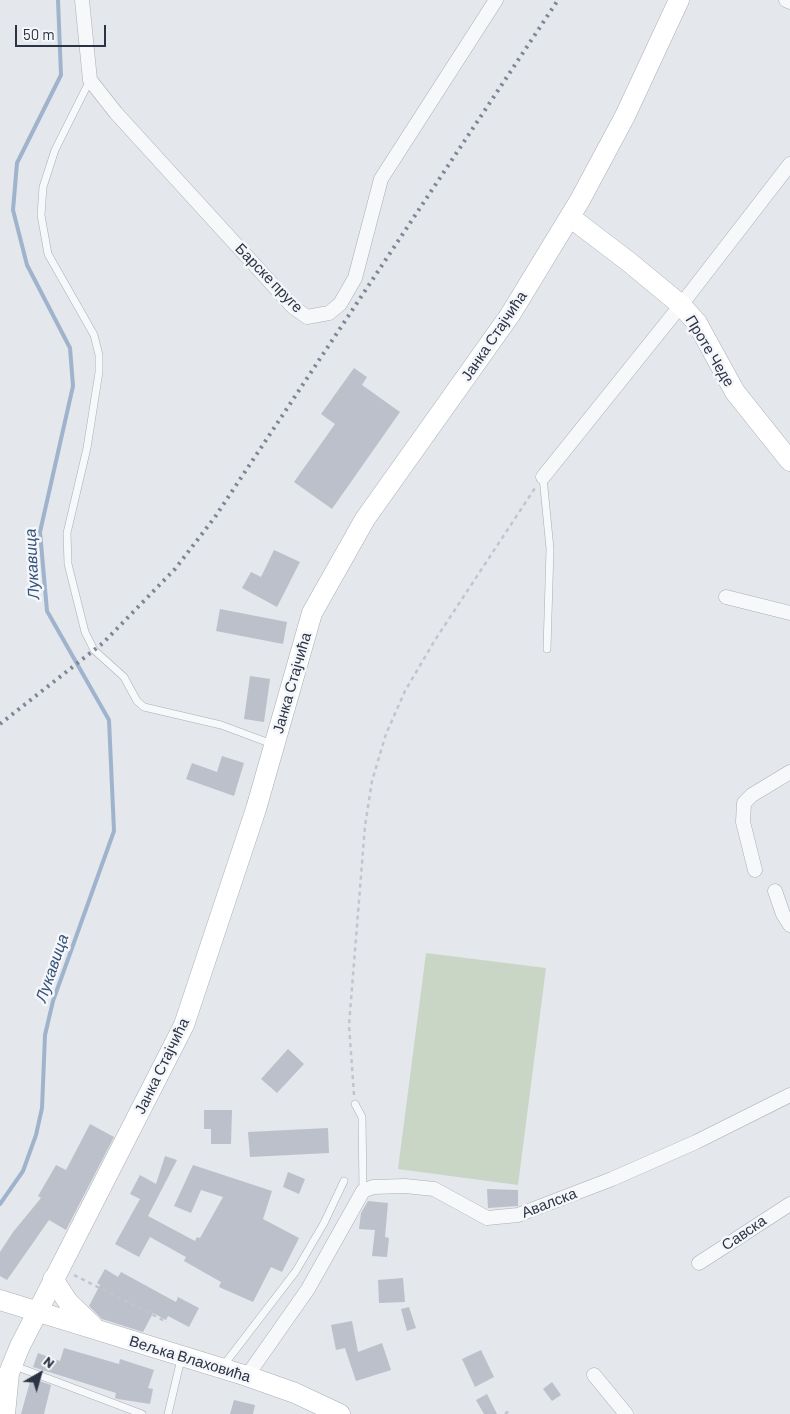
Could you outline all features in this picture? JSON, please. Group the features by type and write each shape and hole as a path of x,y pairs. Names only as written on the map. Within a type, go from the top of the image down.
{"street":[{"path":"82,0 90,80"},
{"name":"Барске пруге","path":"90,80 116,113 293,307 307,317 329,313 340,304 355,278 381,179 496,0"},
{"name":"Јанка Стајчића","path":"4,1404 7,1370 36,1310 184,1024 256,809 312,613 365,519 510,315 570,217 625,116 679,0"},
{"path":"786,0 790,2"},
{"path":"543,477 681,305 790,164"},
{"name":"Проте Чеде","path":"570,217 681,305 697,323 735,392 790,461"},
{"path":"726,597 790,613"},
{"path":"755,870 743,822 744,803 752,795 790,772"},
{"path":"774,891 783,914 790,925"},
{"name":"Авалска","path":"363,1191 373,1188 405,1186 434,1189 487,1218 518,1215 680,1149 790,1094"},
{"path":"247,1376 308,1289 352,1207 363,1191"},
{"name":"Савска","path":"699,1263 790,1204"},
{"path":"53,1279 68,1302 98,1331"},
{"name":"Вељка Влаховића","path":"3,1301 247,1376 295,1393 340,1414"},
{"path":"594,1375 626,1414"}],"lane":[{"path":"90,80 55,150 43,187 40,215 48,254 94,335 99,355 99,372 87,448 66,533 68,564 85,632 94,650 124,677 137,701 144,707 221,726 275,745"},
{"path":"543,477 550,549 547,649"},
{"path":"355,1104 362,1117 363,1191"},
{"path":"222,1369 296,1271 324,1223 344,1180"},
{"path":"168,1414 182,1357"},
{"path":"7,1370 82,1390 114,1405 142,1414"},
{"path":"112,1414 114,1405"}],"path":[{"path":"355,1104 349,1025 364,826 372,781 386,734 405,691 435,640 543,477"},
{"path":"73,1274 167,1322"},
{"path":"505,1414 510,1412"}],"green space":[{"path":"426,953 546,968 518,1185 398,1169"}],"building":[{"path":"354,368 367,377 362,385 400,412 332,509 294,482 335,424 321,414"},
{"path":"274,550 300,562 277,607 242,588 251,572 261,577"},
{"path":"220,609 287,622 283,644 216,631"},
{"path":"250,676 270,679 264,722 244,719"},
{"path":"222,756 244,763 234,796 186,779 192,763 217,772"},
{"path":"288,1049 304,1064 277,1093 261,1079"},
{"path":"204,1110 232,1110 231,1144 211,1144 211,1129 204,1129"},
{"path":"90,1124 114,1137 66,1230 49,1220 7,1280 0,1276 0,1252 13,1232 41,1198 38,1196 56,1165 66,1170"},
{"path":"328,1128 329,1153 250,1157 248,1132"},
{"path":"165,1156 177,1160 148,1216 195,1241 197,1237 200,1238 223,1197 201,1190 191,1213 174,1206 193,1165 272,1191 263,1219 299,1238 282,1272 271,1267 253,1302 219,1287 221,1282 184,1261 186,1257 150,1237 139,1257 115,1244 140,1199 130,1194 140,1175 156,1184"},
{"path":"288,1172 305,1179 299,1194 283,1187"},
{"path":"487,1189 518,1190 518,1206 488,1208"},
{"path":"368,1201 388,1203 385,1237 389,1238 387,1257 372,1256 375,1230 359,1229 361,1213"},
{"path":"105,1269 118,1277 121,1272 176,1302 178,1297 199,1308 189,1327 168,1316 166,1320 153,1313 143,1332 102,1319 89,1306 100,1285 97,1283"},
{"path":"403,1278 405,1302 379,1303 378,1280"},
{"path":"409,1307 416,1328 407,1331 401,1309"},
{"path":"352,1321 358,1352 382,1343 391,1370 356,1381 345,1348 336,1350 331,1325"},
{"path":"64,1348 119,1364 120,1359 154,1370 148,1388 153,1389 150,1404 118,1399 115,1398 116,1393 33,1367 38,1353 60,1361"},
{"path":"481,1350 494,1377 475,1387 462,1359"},
{"path":"31,1378 51,1385 44,1414 21,1414"},
{"path":"552,1382 561,1395 552,1401 543,1389"},
{"path":"487,1394 497,1414 484,1414 476,1400"},
{"path":"234,1400 255,1405 253,1414 230,1414"}],"waterway":[{"name":"Лукавица","path":"0,1204 23,1171 36,1135 42,1108 45,1035 53,1001 114,831 109,720 47,611 40,532 73,386 70,348 27,265 13,210 17,163 61,75 58,0"}],"railway":[{"path":"0,724 103,643 175,569 215,517 558,0"}]}
